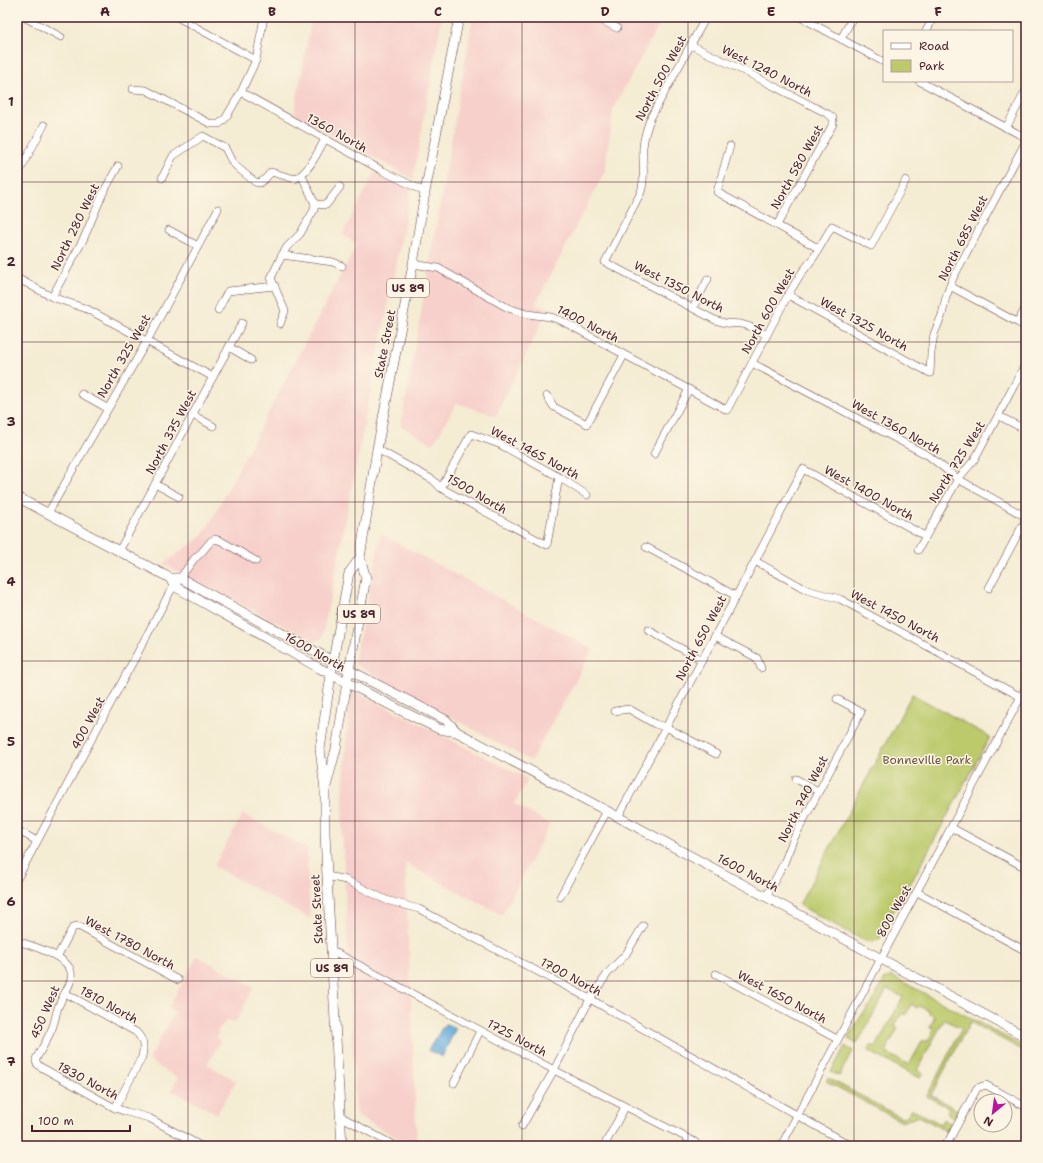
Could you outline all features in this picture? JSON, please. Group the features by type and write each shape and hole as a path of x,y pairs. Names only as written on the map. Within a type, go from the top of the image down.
{"main road":[{"name":"State Street","path":"325,790 336,749 366,578 360,558 377,449 459,17"},
{"name":"1600 North","path":"17,496 119,551 331,674 439,729 457,732 607,811 1026,1037"},
{"name":"State Street","path":"342,1146 327,876 325,790 320,749 333,661 349,573 360,558"},
{"name":"1600 North","path":"172,582 180,578 349,670 446,720 457,732"}],"street":[{"path":"24,17 61,37"},
{"path":"177,17 256,60"},
{"path":"133,89 146,90 211,124 219,124 225,119 241,92 256,60 264,17"},
{"path":"595,17 616,28"},
{"name":"North 500 West","path":"605,262 641,192 644,182 643,147 649,122 706,17"},
{"path":"800,17 883,61"},
{"path":"842,39 853,17"},
{"path":"927,30 934,17"},
{"name":"West 1240 North","path":"691,45 772,85 833,118"},
{"path":"921,82 1026,140"},
{"path":"1006,128 1026,90"},
{"name":"1360 North","path":"241,92 383,171 425,192"},
{"name":"North 580 West","path":"777,225 833,124 833,118"},
{"path":"17,176 44,125"},
{"path":"162,178 173,156 203,136 225,148 232,162 255,182 260,183 271,172 295,179 302,176 325,139"},
{"name":"North 685 West","path":"930,373 934,334 942,315 953,278 1026,140"},
{"path":"730,146 717,192 818,248"},
{"name":"North 280 West","path":"52,297 84,238 103,193 118,166"},
{"path":"280,324 285,311 271,278 287,247 300,234 314,210 314,204 302,176"},
{"name":"North 600 West","path":"727,410 788,295 800,275 814,257 832,226 871,246 906,180"},
{"path":"314,204 326,205 340,187"},
{"name":"North 325 West","path":"48,513 107,408 147,341 218,209"},
{"path":"169,230 198,246"},
{"path":"282,255 333,262 342,266"},
{"name":"West 1350 North","path":"605,262 714,320 725,323 741,324 767,335"},
{"name":"1400 North","path":"413,264 438,268 508,308 527,314 551,317 562,321 727,410"},
{"path":"17,278 52,297 87,309 213,377"},
{"path":"693,308 708,279"},
{"path":"218,310 228,291 274,286"},
{"path":"950,286 1026,327"},
{"name":"West 1325 North","path":"788,295 930,373"},
{"path":"1018,322 1026,307"},
{"name":"North 375 West","path":"119,551 242,323"},
{"path":"230,347 251,360"},
{"path":"547,396 554,407 586,424 624,355"},
{"name":"West 1360 North","path":"752,362 929,456 958,479 1026,518"},
{"name":"North 725 West","path":"918,550 958,479 975,459 1026,363"},
{"path":"654,454 689,389"},
{"path":"82,394 107,408"},
{"path":"193,414 213,426"},
{"path":"999,416 1026,430"},
{"name":"West 1465 North","path":"441,488 471,434 499,444 560,477 587,495"},
{"name":"1500 North","path":"377,449 433,480 441,488 547,545 560,477"},
{"name":"West 1400 North","path":"803,469 925,536"},
{"name":"North 650 West","path":"618,817 803,469"},
{"path":"156,484 180,497"},
{"path":"989,588 1026,518"},
{"path":"180,578 194,559 213,540 221,541 256,561"},
{"path":"646,547 736,596"},
{"name":"West 1450 North","path":"755,561 807,590 840,599 1021,697"},
{"name":"400 West","path":"17,879 170,592 172,582"},
{"path":"648,630 702,660"},
{"path":"715,636 757,658 761,668"},
{"name":"800 West","path":"781,1146 1026,687"},
{"name":"North 740 West","path":"766,897 818,791 861,712 837,699"},
{"path":"615,711 629,709 655,724 666,727 716,754"},
{"path":"796,779 818,791"},
{"path":"560,897 607,811"},
{"path":"952,828 1026,868"},
{"path":"17,830 37,840"},
{"name":"1700 North","path":"327,876 346,880 386,900 419,909 590,999 797,1115 840,1143 852,1146"},
{"path":"917,892 1026,951"},
{"path":"522,1126 554,1070 590,999 608,972 626,954 643,926"},
{"name":"West 1780 North","path":"57,957 72,929 74,927 80,927 178,980"},
{"path":"17,941 43,950 57,957"},
{"name":"1725 North","path":"331,950 480,1031 694,1144"},
{"name":"450 West","path":"36,1059 51,1031 59,1003 70,981 70,967 57,957"},
{"name":"West 1650 North","path":"716,974 837,1039"},
{"name":"1810 North","path":"65,993 136,1032 140,1037 143,1044 142,1057 115,1108"},
{"path":"454,1083 480,1031"},
{"name":"1830 North","path":"36,1059 37,1064 43,1069 115,1108 149,1118 201,1146"},
{"path":"943,1146 948,1142 977,1088 986,1085 1026,1106"},
{"path":"604,1146 625,1107"},
{"path":"340,1116 395,1146"},
{"path":"180,1146 188,1139"}],"shaded area":[{"path":"312,17 442,17 413,179 294,114"},
{"path":"473,17 663,17 613,109 605,171 535,305 549,307 496,416 457,403 433,444 401,426"},
{"path":"376,170 411,189 322,638 315,642 163,564 201,537 209,525 357,244 342,235"},
{"path":"381,534 593,649 531,761 354,664"},
{"path":"355,691 528,779 514,804 550,824 502,915 405,863 417,1146 412,1146 356,1115 342,829 349,699"},
{"path":"243,814 307,849 310,919 214,866"},
{"path":"197,956 254,987 235,1023 227,1020 218,1030 217,1037 220,1042 207,1064 236,1081 217,1114 171,1090 178,1078 148,1060 175,1012 169,1007"}],"green space":[{"name":"Bonneville Park","path":"912,694 990,737 900,903 892,913 879,940 871,942 863,940 799,905"},
{"path":"892,976 1026,1048 1026,1052 970,1022 931,1095 959,1111 957,1115 953,1117 947,1113 949,1108 927,1096 962,1028 944,1020 917,1070 923,1074 920,1078 868,1051 871,1045 876,1047 903,997 887,989 857,1044 848,1039 861,1016 872,1003 884,980","holes":["911,1004 917,1008 919,1006 929,1011 929,1014 935,1017 930,1027 934,1029 927,1042 923,1040 909,1065 885,1052 898,1028 895,1026 902,1013 906,1015"]},
{"path":"845,1046 853,1051 839,1076 831,1072"},
{"path":"828,1078 902,1118 908,1115 912,1109 941,1124 943,1119 950,1123 951,1127 948,1132 919,1116 902,1122 826,1081"}],"water":[{"path":"445,1024 456,1028 442,1057 428,1050"}]}
